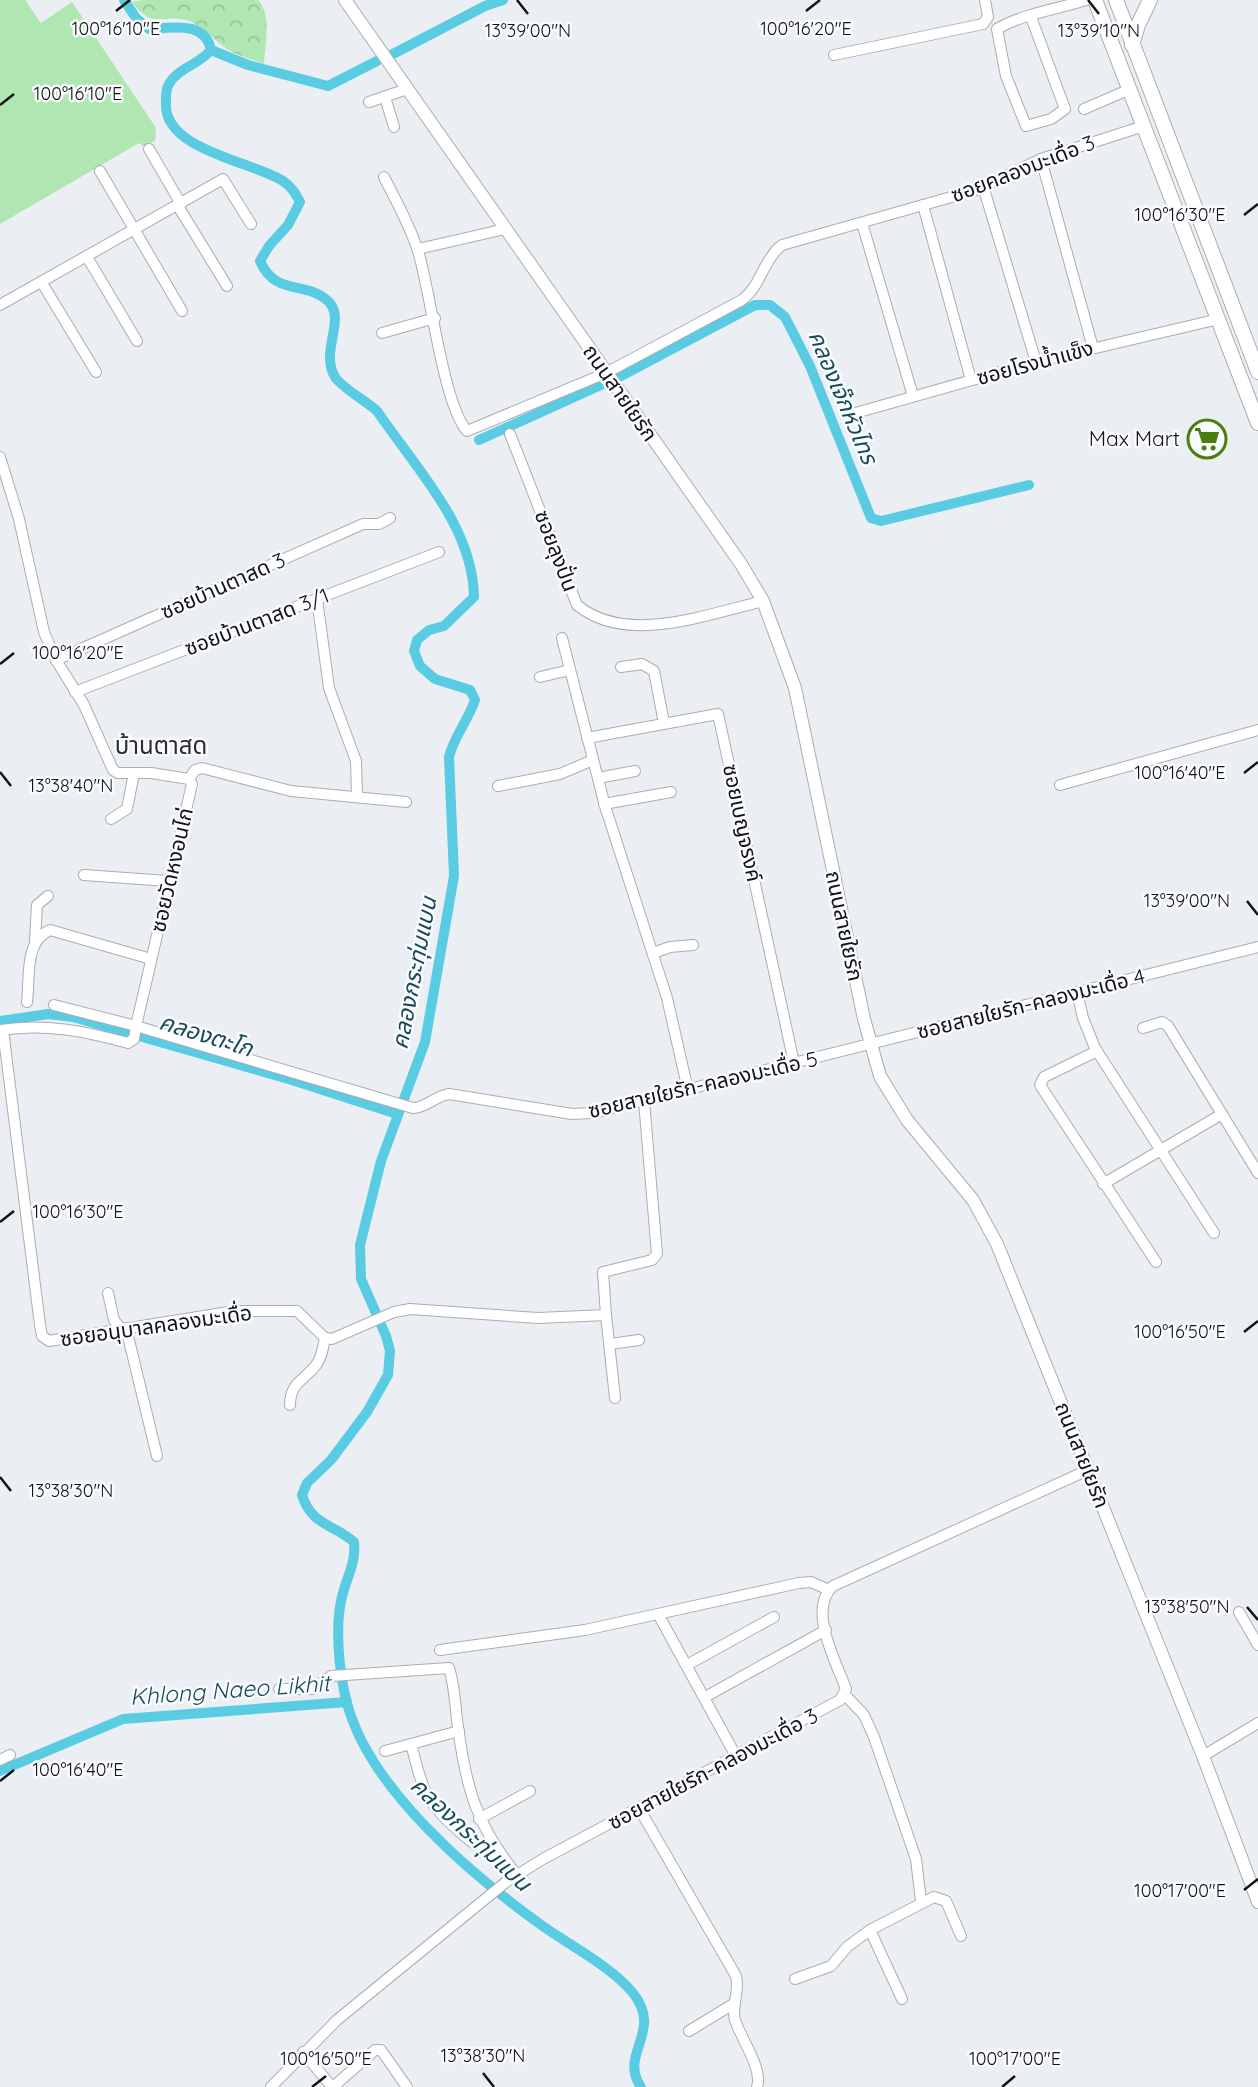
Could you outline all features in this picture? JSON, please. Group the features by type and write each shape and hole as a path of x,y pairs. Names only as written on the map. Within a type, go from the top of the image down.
{"main road":[{"path":"1258,372 1255,355 1116,0 1093,3 1144,126 1258,423"},
{"path":"1132,45 1138,24 1150,0"}],"street":[{"name":"ถนนสายใยรัก","path":"345,0 741,564 763,601 795,688 871,1045 880,1076 896,1104 961,1185 986,1222 1203,1756 1258,1902"},
{"path":"834,55 983,24 988,17 985,0"},
{"path":"1031,17 1065,109 1051,119 1026,126 1006,76 998,28 1031,17 1093,3"},
{"path":"369,102 407,89"},
{"path":"1084,109 1128,90"},
{"path":"385,97 394,127"},
{"name":"ซอยคลองมะเดื่อ 3","path":"435,318 449,387 461,424 467,431 606,373 742,300 754,289 774,251 782,245 983,186 1041,159 1144,126"},
{"path":"149,149 227,286"},
{"path":"1041,159 1093,348"},
{"path":"100,171 182,311"},
{"path":"383,333 435,318 418,249 384,177"},
{"path":"0,305 223,180 251,224"},
{"path":"983,186 1036,362"},
{"path":"923,205 971,380"},
{"path":"862,223 913,396"},
{"path":"418,249 505,229"},
{"path":"87,257 137,341"},
{"path":"42,283 96,372"},
{"name":"ซอยโรงน้ำแข็ง","path":"852,414 1036,362 1219,319"},
{"name":"ซอยลุงปั่น","path":"510,434 577,605 589,615 603,621 644,625 763,601"},
{"name":"ซอยวัดหงอนไก่","path":"0,457 44,632 113,770 189,779 192,784 135,1031"},
{"name":"ซอยบ้านตาสด 3","path":"56,660 363,524 379,524 390,518"},
{"name":"ซอยบ้านตาสด 3/1","path":"75,692 439,552"},
{"path":"317,599 329,688 356,761 357,796"},
{"path":"562,638 604,804 653,953 688,1090"},
{"path":"621,667 642,664 654,671 664,723"},
{"path":"540,677 570,670"},
{"name":"ซอยเบญจรงค์","path":"587,738 716,713 719,716 794,1063"},
{"path":"1060,785 1258,730"},
{"path":"498,786 560,774 593,760"},
{"path":"189,779 195,770 202,768 291,791 406,802"},
{"path":"598,778 635,771"},
{"path":"111,819 127,809 134,774"},
{"path":"604,804 671,792"},
{"path":"84,874 168,881"},
{"path":"27,1002 37,905 48,896"},
{"path":"35,940 50,930 151,960"},
{"path":"653,953 670,947 693,944"},
{"name":"ซอยสายใยรัก-คลองมะเดื่อ 4","path":"871,1045 1258,947"},
{"path":"1077,992 1083,1018 1097,1051 1214,1233"},
{"path":"2,1030 39,1026 79,1030 128,1043 135,1031 54,1005"},
{"path":"1143,1028 1162,1022 1168,1026 1258,1173"},
{"name":"ซอยอนุบาลคลองมะเดื่อ","path":"2,1030 42,1336 55,1342 235,1311 280,1310 297,1311 325,1338"},
{"name":"ซอยสายใยรัก-คลองมะเดื่อ 5","path":"135,1031 396,1105 420,1108 435,1096 449,1094 572,1114 593,1114 871,1045"},
{"path":"1097,1051 1044,1077 1041,1086 1156,1262"},
{"path":"615,1398 603,1272 652,1260 657,1254 644,1101"},
{"path":"1103,1184 1222,1114"},
{"path":"108,1293 114,1320 123,1329 157,1455"},
{"path":"290,1405 290,1394 297,1381 316,1366 325,1338 339,1338 394,1312 430,1308 538,1318 606,1314"},
{"path":"610,1344 639,1340"},
{"path":"921,1901 916,1859 874,1737 864,1714 845,1695 822,1609 829,1590 1088,1470"},
{"path":"440,1650 585,1630 799,1583 811,1582 829,1590"},
{"path":"1239,1612 1258,1645"},
{"path":"658,1614 737,1758"},
{"path":"687,1665 774,1617"},
{"path":"705,1697 826,1630"},
{"path":"279,1689 313,1689 331,1676 449,1668 465,1773 479,1819 517,1875"},
{"name":"ซอยสายใยรัก-คลองมะเดื่อ 3","path":"271,2087 303,2052 506,1882 737,1758 845,1695"},
{"path":"1203,1756 1258,1723"},
{"path":"386,1751 458,1731"},
{"path":"411,1744 429,1799 469,1838 505,1861"},
{"path":"479,1819 530,1791"},
{"path":"640,1810 736,1976 738,1993 735,2019 758,2076 757,2087"},
{"path":"795,1979 831,1966 846,1947 870,1930 921,1901 934,1897 946,1901 961,1936"},
{"path":"870,1930 901,1999"},
{"path":"689,2031 735,2003"},
{"path":"303,2052 332,2087 375,2050 381,2050 407,2087"}],"green space":[{"path":"0,0 25,0 41,23 72,2 156,128 155,141 143,146 139,143 0,224"},
{"path":"258,0 266,22 264,64 227,49 192,22 146,16 132,2"}],"waterway":[{"name":"คลองกระทุ่มแบน","path":"124,0 136,18 149,29 186,28 195,30 208,40 211,50 178,74 168,86 166,105 170,120 180,133 195,144 270,174 286,183 295,193 300,202 288,225 269,246 260,261 274,279 282,284 318,294 333,307 335,325 330,357 335,377 377,411 424,476 453,522 471,571 474,597 444,626 429,630 417,640 414,651 420,666 435,679 470,690 475,700 449,757 454,876 425,1042 381,1161 360,1245 361,1279 390,1351 388,1375 367,1412 331,1460 307,1483 302,1495 311,1513 354,1542 353,1562 340,1605 340,1663 347,1703 359,1735 377,1767 401,1798 457,1857 516,1907 591,1957 633,1993 641,2007 644,2020 634,2064 635,2075 641,2087"},
{"path":"393,54 485,6 503,0"},
{"path":"211,50 248,65 328,86 377,61"},
{"name":"คลองเจ๊กหัวไทร","path":"619,377 755,305 770,305 785,317 810,366 871,518 881,521 1029,485"},
{"name":"คลองเจ๊กหัวไทร","path":"479,440 603,384"},
{"name":"คลองตะโก","path":"0,1021 48,1014 73,1017 292,1080 397,1114"},
{"name":"Khlong Naeo Likhit","path":"0,1771 123,1719 347,1702"}],"place":[{"name":"Max Mart","path":"1207,439"}],"district":[{"name":"บ้านตาสด","path":"161,746"}]}
